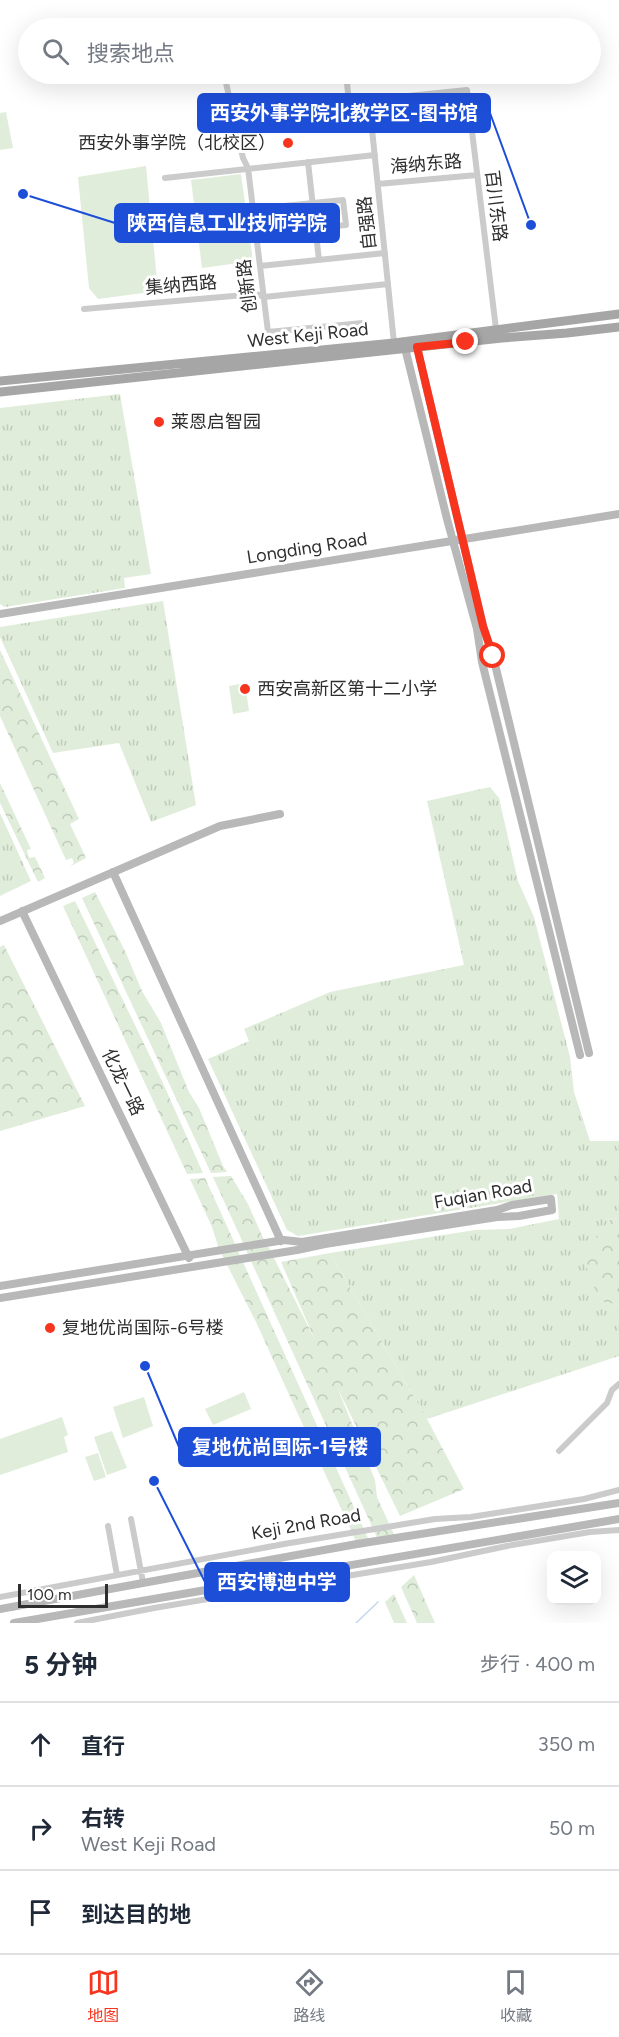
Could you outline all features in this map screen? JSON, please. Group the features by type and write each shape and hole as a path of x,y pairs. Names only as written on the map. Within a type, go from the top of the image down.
{"main road":[{"name":"West Keji Road","path":"0,381 394,343 619,314"},
{"name":"West Keji Road","path":"0,392 619,327"}],"street":[{"name":"创新路","path":"226,84 243,158 248,168 268,332 363,322"},
{"name":"百川东路","path":"347,84 349,102 467,90 496,329"},
{"name":"自强路","path":"369,100 394,343"},
{"path":"165,178 375,155"},
{"path":"308,162 319,260"},
{"name":"海纳东路","path":"378,184 477,175"},
{"path":"343,200 346,225 315,228 286,231 284,206 343,200"},
{"path":"260,266 385,253"},
{"name":"集纳西路","path":"84,309 257,294 264,297 388,284"},
{"path":"417,347 482,662 584,1054"},
{"path":"405,348 447,519 458,540"},
{"name":"Longding Road","path":"0,614 619,514"},
{"path":"0,921 220,826 280,814"},
{"path":"113,872 281,1241"},
{"name":"化龙一路","path":"22,911 193,1267"},
{"name":"Fuqian Road","path":"0,1286 281,1241 302,1242 551,1199 552,1210 519,1216 497,1217 0,1298"},
{"path":"559,1451 608,1403 612,1390 619,1384"},
{"name":"Keji 2nd Road","path":"0,1598 284,1544 435,1519 471,1517 584,1499 619,1490"},
{"name":"Keji 2nd Road","path":"0,1609 357,1544 619,1503"},
{"path":"14,1623 619,1519"},
{"path":"131,1520 143,1582"},
{"path":"108,1526 117,1575"},
{"path":"77,1623 431,1562 517,1544 590,1532 619,1530"}],"green space":[{"path":"6,112 13,148 0,150 0,113"},
{"path":"146,166 158,291 98,299 89,288 78,177"},
{"path":"241,174 253,261 202,268 191,180"},
{"path":"120,394 151,574 124,578 125,588 5,607 0,604 0,408"},
{"path":"163,601 196,805 151,822 119,743 53,753 0,637 0,627"},
{"path":"0,650 79,819 70,824 86,858 69,867 74,863 72,858 66,860 0,716"},
{"path":"245,683 249,711 233,714 229,686"},
{"path":"0,783 31,849 27,850 29,858 35,857 45,878 38,882 0,803"},
{"path":"490,787 499,798 518,881 534,917 570,1057 574,1092 590,1141 619,1141 619,1218 608,1220 599,1301 619,1305 619,1356 427,1419 330,1253 475,1230 509,1229 559,1219 557,1194 298,1236 287,1230 208,1059 249,1041 244,1029 330,992 464,965 427,801"},
{"path":"0,813 31,881 0,896"},
{"path":"95,892 142,991 161,1023 189,1092 199,1108 227,1172 211,1173 82,898"},
{"path":"75,901 162,1081 203,1173 187,1174 63,906"},
{"path":"4,945 85,1106 0,1131 0,947"},
{"path":"231,1176 248,1204 265,1242 244,1245 213,1177"},
{"path":"205,1178 236,1246 219,1249 212,1227 190,1179"},
{"path":"619,1218 619,1305 599,1301 582,1255 609,1220"},
{"path":"268,1246 315,1340 281,1262 330,1253 427,1419 464,1489 400,1516 337,1387 375,1480 377,1497 397,1541 380,1544 246,1250"},
{"path":"238,1251 371,1545 359,1548 256,1322 221,1253"},
{"path":"244,1392 251,1409 213,1425 205,1409"},
{"path":"144,1397 153,1426 123,1438 113,1407"},
{"path":"62,1417 68,1435 64,1437 68,1452 0,1475 0,1439"},
{"path":"112,1431 127,1468 107,1475 94,1437"},
{"path":"98,1453 106,1477 94,1481 85,1457"},
{"path":"414,1575 435,1623 417,1623 401,1587"},
{"path":"394,1594 407,1623 394,1623 385,1602"}],"waterway":[{"path":"356,1623 378,1602"}],"place":[{"name":"西安外事学院（北校区）","path":"288,143"},
{"name":"陕西信息工业技师学院","path":"23,194"},
{"name":"西安外事学院北教学区-图书馆","path":"531,225"},
{"name":"莱恩启智园","path":"159,422"},
{"name":"西安高新区第十二小学","path":"245,689"},
{"name":"复地优尚国际-6号楼","path":"50,1328"},
{"name":"复地优尚国际-1号楼","path":"145,1366"},
{"name":"西安博迪中学","path":"154,1481"}],"route":[{"path":"466,342 417,347 483,626 493,656"}]}
